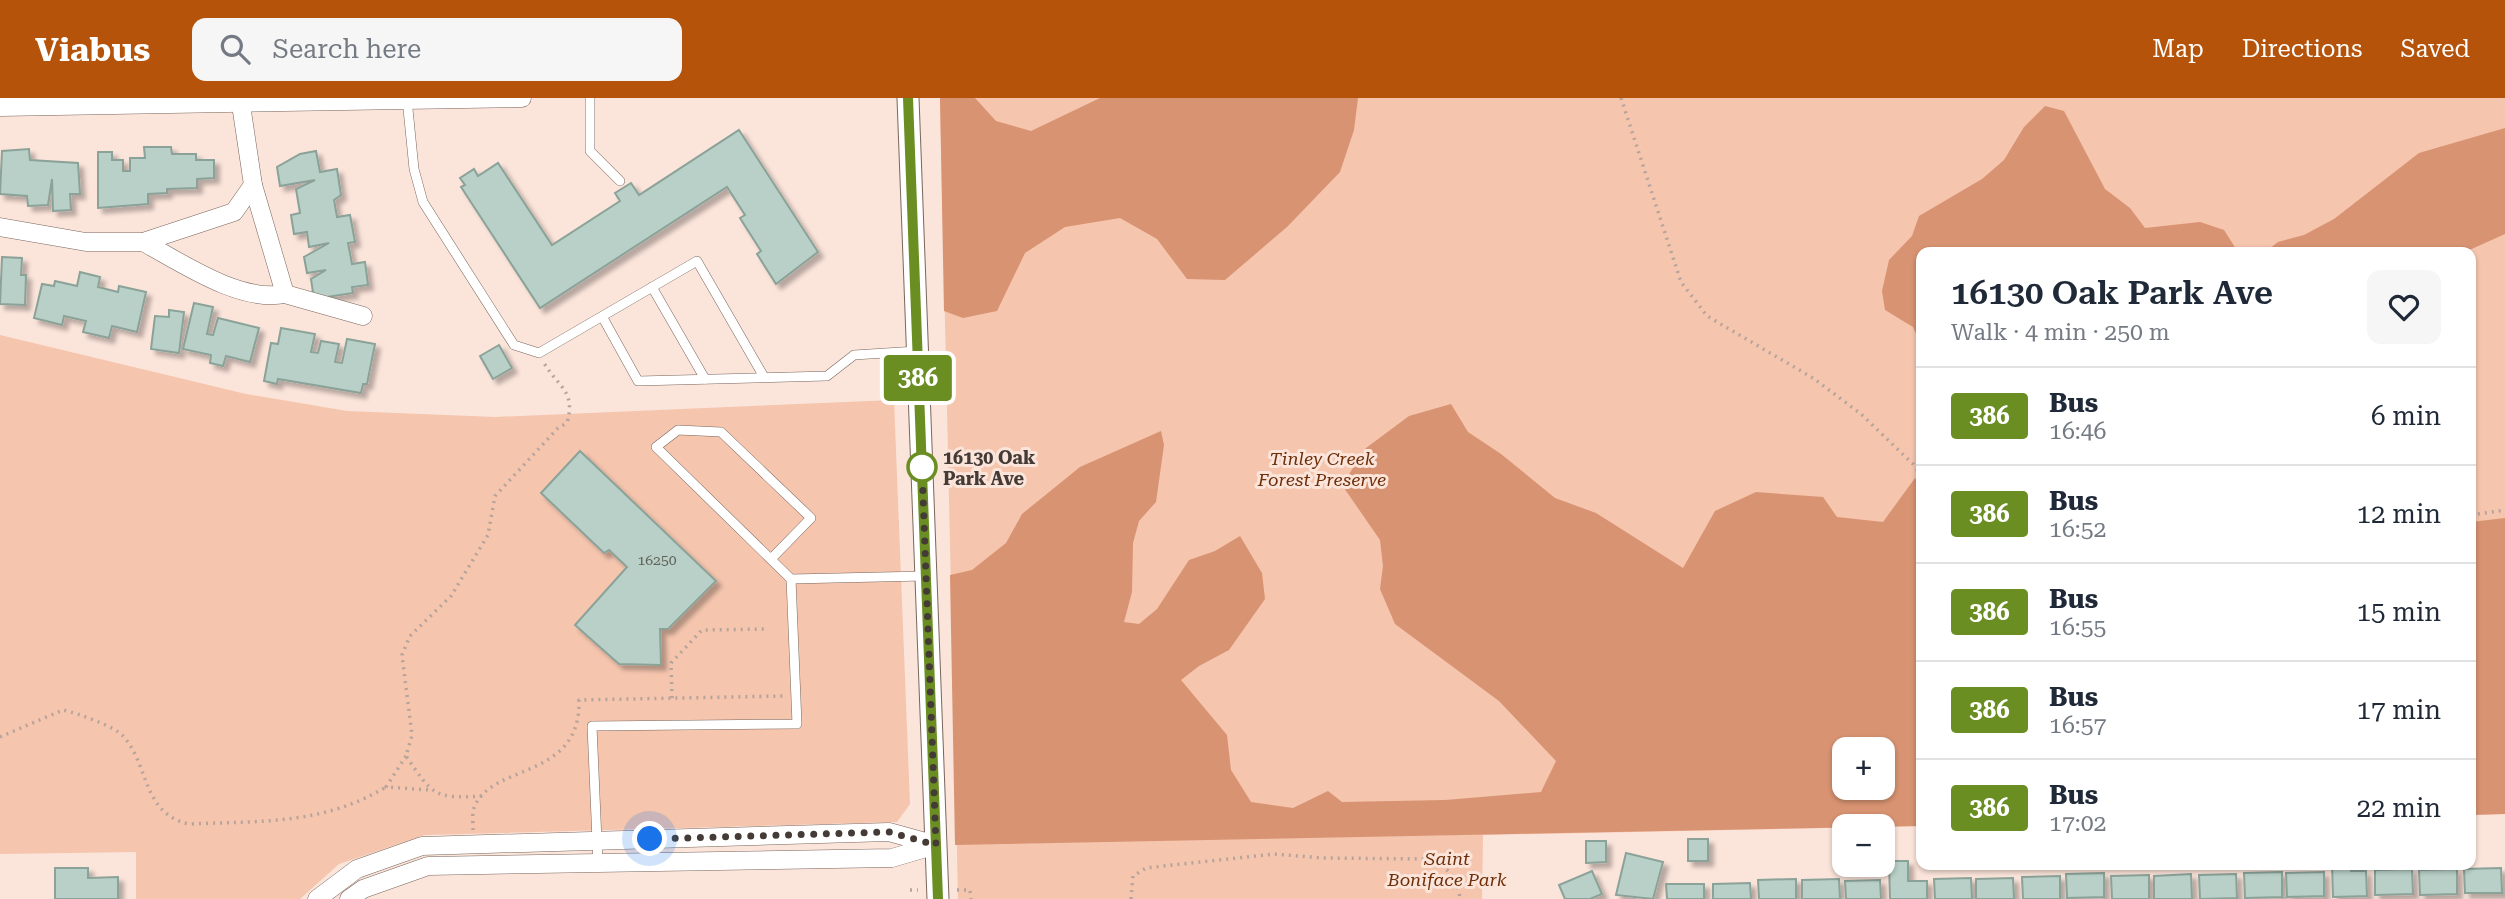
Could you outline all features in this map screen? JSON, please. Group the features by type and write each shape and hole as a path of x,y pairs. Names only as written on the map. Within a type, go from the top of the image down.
{"street":[{"path":"0,107 522,98"},
{"path":"908,98 938,899"},
{"path":"240,101 253,185 285,294"},
{"path":"0,227 86,242 144,242 234,212 253,185"},
{"path":"144,242 223,284 271,297 285,294 362,316"},
{"path":"317,899 357,869 422,846 480,842 889,832 936,845"},
{"path":"480,842 481,864"},
{"path":"349,899 363,889 428,866 892,858 936,845"}],"lane":[{"path":"590,98 590,151 620,181"},
{"path":"407,99 414,169 423,202 514,345 539,353 603,318 696,261 764,377"},
{"path":"652,287 705,379"},
{"path":"603,318 638,381 827,376 854,355 917,351"},
{"path":"598,865 592,726 797,724 791,579 656,447 678,430 721,432 801,509 811,519 771,559"},
{"path":"791,579 926,576"}],"path":[{"path":"1621,98 1681,282 1707,316 1813,378 1861,414 1916,468"},
{"path":"0,737 63,710 114,728 125,737 153,797 176,821 189,824 319,816 364,801 386,787 406,756 412,736 402,655 410,636 451,596 488,535 495,496 558,428 567,423 572,404 570,396 554,379"},
{"path":"2476,514 2505,510"},
{"path":"672,698 671,663 702,630 768,629"},
{"path":"406,756 430,790"},
{"path":"386,787 430,790 451,798 482,796"},
{"path":"1131,899 1133,876 1146,868 1275,854 1323,858 1429,859 1444,865 1453,876 1460,899"},
{"path":"970,890 971,899"}],"green space":[{"name":"Tinley Creek Forest Preserve","path":"940,98 2505,98 2505,814 2476,815 2476,247 1916,247 1916,826 1895,827 1895,814 1832,814 1832,828 1483,835 1482,899 958,899"},
{"path":"0,335 246,394 347,411 495,417 894,400 910,804 897,822 425,835 339,864 300,899 136,899 136,852 0,854"}],"shaded area":[{"path":"940,98 975,98 996,121 1031,131 1100,98 1358,98 1354,130 1340,172 1287,227 1225,280 1187,279 1157,239 1120,218 1065,227 1025,253 997,311 963,318 944,311"},
{"path":"2045,106 2064,111 2105,189 2130,208 2145,228 2200,222 2224,230 2235,247 1916,247 1916,334 1913,327 1885,310 1882,291 1889,260 1912,236 1919,216 1982,179 2004,160 2024,127"},
{"path":"2505,128 2505,234 2476,247 2272,247 2278,242 2304,235 2334,219 2419,153"},
{"path":"1451,404 1468,432 1501,454 1555,498 1596,513 1683,568 1715,511 1756,492 1823,497 1837,517 1883,522 1915,478 1916,826 1895,827 1895,814 1832,814 1832,828 955,845 950,575 972,570 1006,543 1022,514 1080,467 1161,431 1164,445 1156,502 1139,521 1133,543 1132,592 1124,622 1139,624 1157,609 1189,560 1215,551 1240,536 1262,573 1265,599 1229,650 1199,666 1181,680 1227,735 1231,770 1251,802 1293,808 1328,791 1342,802 1445,800 1541,792 1556,761 1499,701 1395,624 1380,589 1383,566 1380,540 1342,485 1366,448 1409,416"},
{"path":"2505,518 2505,814 2476,815 2476,521"}],"building":[{"path":"739,130 818,252 776,284 757,254 761,251 740,218 745,215 727,187 540,308 461,187 465,185 460,178 474,169 478,176 498,163 552,245 620,201 615,193 631,183 639,195"},
{"path":"144,147 171,147 172,154 196,154 196,160 214,160 214,178 197,179 197,188 167,189 167,193 148,194 148,204 98,208 98,152 112,152 112,160 123,160 123,171 130,171 130,158 145,158"},
{"path":"29,149 30,160 78,163 80,194 70,194 71,210 53,211 52,179 48,205 28,206 27,196 0,194 2,151"},
{"path":"316,151 320,172 337,169 341,195 334,200 337,217 350,215 355,242 348,243 352,264 365,262 368,285 352,287 353,293 314,299 311,279 326,270 307,273 304,257 329,243 309,247 307,232 294,234 291,215 300,213 296,189 315,180 280,186 277,167 300,154"},
{"path":"2,257 22,258 21,275 26,275 25,305 0,304"},
{"path":"80,272 100,277 98,287 118,292 119,286 146,292 137,332 112,326 109,338 83,332 86,321 64,316 62,325 34,318 42,284 54,286 55,281 77,286"},
{"path":"194,303 213,307 207,334 213,335 218,318 259,328 250,362 226,356 223,366 210,363 211,355 183,349"},
{"path":"169,310 184,312 179,353 151,349 155,316 169,317"},
{"path":"281,328 315,334 311,352 318,353 321,341 339,344 335,362 342,363 347,339 375,344 367,384 363,384 361,393 278,379 277,384 264,381 271,343 278,344"},
{"path":"499,345 512,368 493,379 480,356"},
{"path":"580,451 716,581 668,629 660,629 661,665 619,664 575,625 627,567 609,550 604,553 541,493"},
{"path":"1688,839 1708,839 1708,861 1688,861"},
{"path":"1586,841 1606,841 1606,862 1586,863"},
{"path":"1626,853 1663,862 1653,899 1616,895"},
{"path":"1895,861 1908,861 1908,881 1927,881 1927,899 1890,899 1889,877 1895,877"},
{"path":"55,868 88,868 88,878 118,877 118,899 55,899"},
{"path":"2501,868 2502,893 2465,893 2464,870"},
{"path":"2332,870 2366,871 2367,896 2333,897"},
{"path":"2375,870 2412,870 2413,894 2375,895"},
{"path":"2419,870 2457,870 2457,894 2420,895"},
{"path":"1592,871 1602,894 1590,899 1565,899 1559,885"},
{"path":"2282,872 2282,897 2245,898 2244,873"},
{"path":"2324,872 2324,896 2287,897 2286,873"},
{"path":"2104,873 2104,897 2067,898 2066,874"},
{"path":"2191,874 2192,899 2154,899 2154,876"},
{"path":"2236,874 2237,898 2200,899 2199,875"},
{"path":"2149,875 2149,899 2112,899 2111,876"},
{"path":"2060,876 2060,899 2023,899 2022,877"},
{"path":"1971,878 1972,899 1935,899 1934,879"},
{"path":"2013,878 2014,899 1976,899 1976,879"},
{"path":"1796,879 1796,899 1759,899 1758,880"},
{"path":"1839,879 1840,899 1802,899 1802,880"},
{"path":"1880,880 1881,899 1846,899 1845,881"},
{"path":"1750,883 1751,899 1713,899 1713,884"},
{"path":"1666,884 1704,884 1704,899 1667,899"}],"bus line":[{"name":"386","path":"908,98 938,899"}],"place":[{"name":"16130 Oak Park Ave","path":"922,467"}],"route":[{"path":"650,839 889,832 936,845 922,467"}],"park label":[{"name":"Saint Boniface Park","path":"1447,868"}]}
